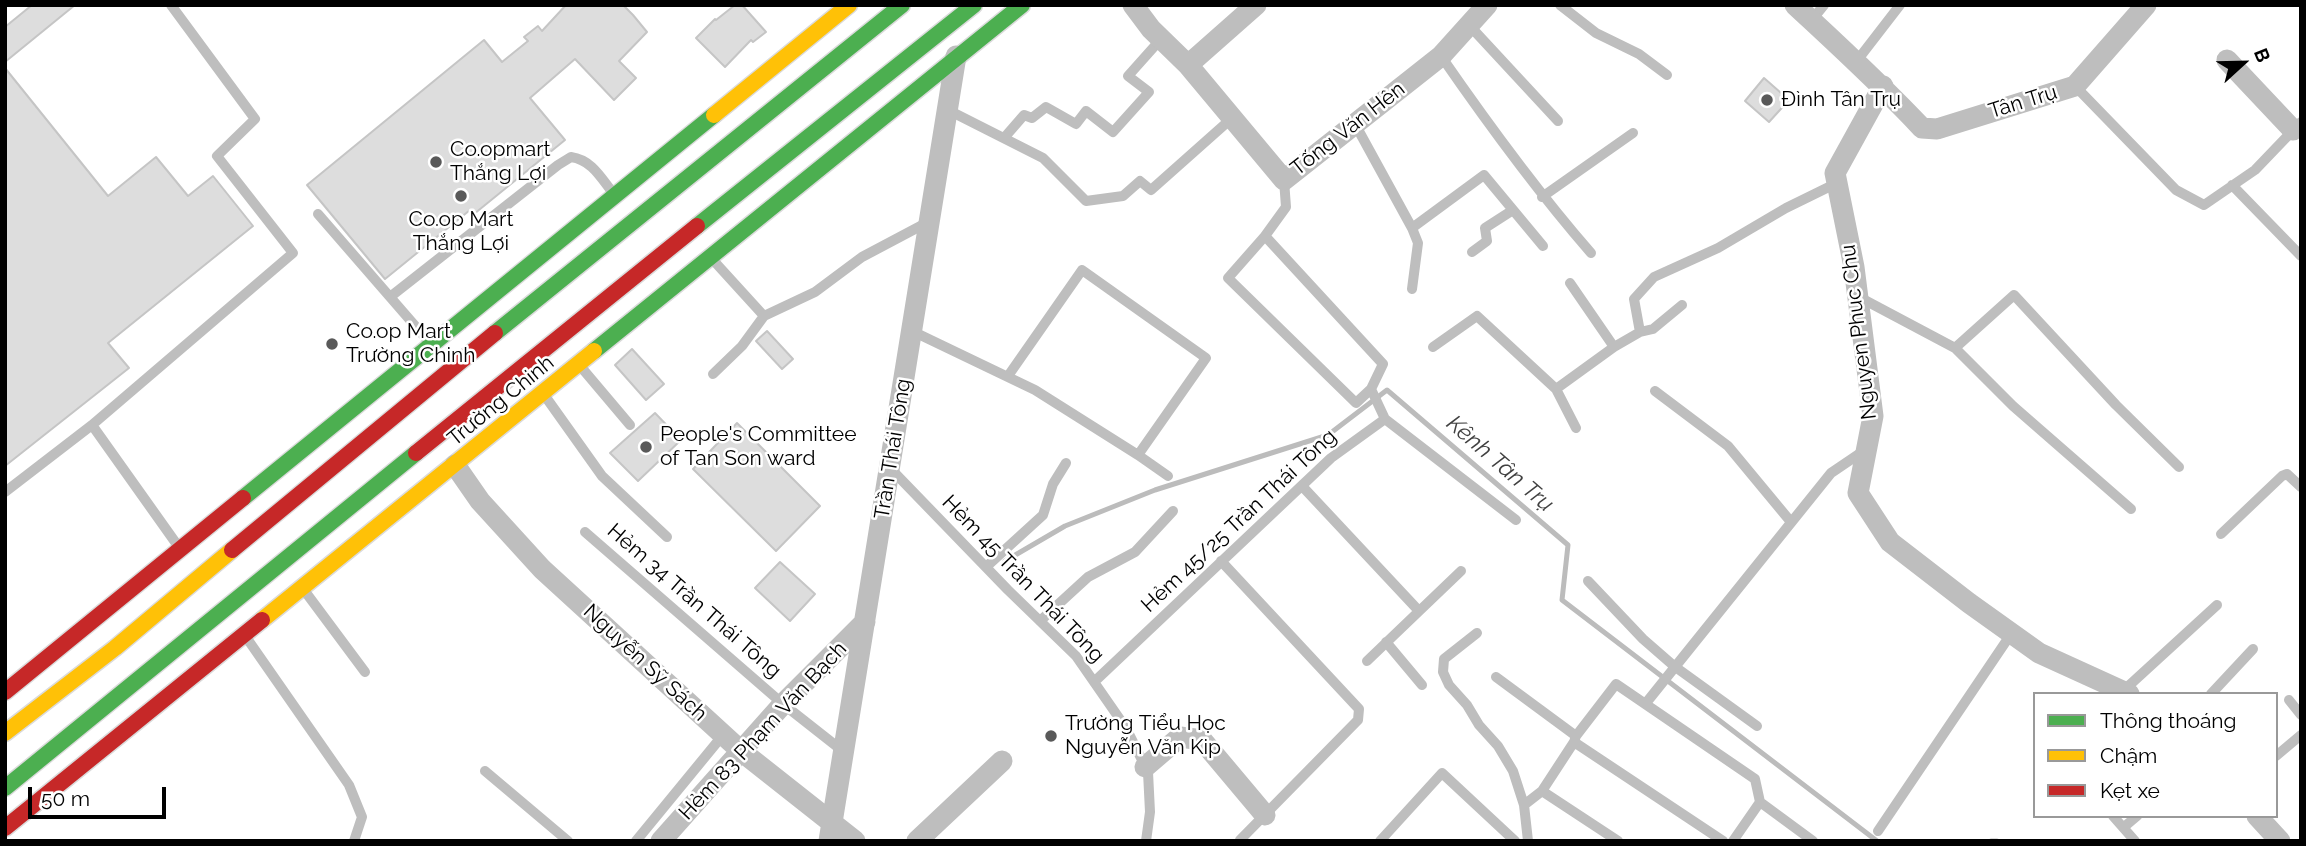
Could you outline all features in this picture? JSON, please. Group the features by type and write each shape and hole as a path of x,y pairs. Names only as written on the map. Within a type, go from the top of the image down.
{"main road":[{"path":"5,692 849,5"},
{"path":"5,733 115,648 369,435 902,5"},
{"name":"Trường Chinh","path":"5,788 250,586 662,261 974,5"},
{"name":"Trường Chinh","path":"5,828 579,364 662,261 712,258 956,56 1022,5"},
{"path":"615,196 662,261"}],"street":[{"name":"Tống Văn Hên","path":"1133,5 1161,39 1188,65 1284,180 1441,56 1487,5"},
{"path":"1188,65 1256,5"},
{"path":"1795,5 1818,13 1856,62 1883,86"},
{"name":"Tân Trụ","path":"1883,86 1922,128 1937,129 2075,86 2146,5"},
{"name":"Trần Thái Tông","path":"831,832 956,56"},
{"path":"2227,60 2297,126"},
{"name":"Nguyen Phuc Chu","path":"1883,86 1835,173 1857,296 1872,416 1858,494 1890,542 2011,634 2039,653 2126,692"},
{"name":"Nguyễn Sỹ Sách","path":"455,465 480,501 542,569 831,832 855,841"},
{"name":"Hẻm 83 Phạm Văn Bạch","path":"661,841 783,704 865,622"},
{"path":"1145,767 1180,737 1202,740 1265,815"},
{"path":"917,841 1002,761"},
{"path":"2259,818 2280,841"}],"lane":[{"path":"5,492 92,425 293,253 217,156 255,119 171,5"},
{"path":"1560,5 1596,33 1639,54 1667,75"},
{"path":"1856,62 1900,5"},
{"path":"1468,25 1558,121"},
{"path":"1004,138 1024,115 1032,118 1046,107 1076,124 1086,111 1113,132 1149,92 1128,76 1161,39"},
{"path":"1441,56 1503,146 1542,197 1591,253"},
{"path":"2075,86 2176,190 2204,205 2255,170 2297,126"},
{"path":"948,110 1042,158 1086,201 1123,196 1140,181 1151,190 1232,118"},
{"path":"1355,124 1418,243 1412,289"},
{"path":"1542,197 1633,133"},
{"path":"390,297 547,173 572,157 591,165 615,196"},
{"path":"1412,228 1483,175 1543,246"},
{"path":"1265,236 1383,364 1371,389 1356,404 1228,278 1265,236 1286,206 1284,180"},
{"path":"1640,332 1634,299 1654,277 1718,248 1786,208 1837,183"},
{"path":"2232,185 2301,256"},
{"path":"1472,252 1487,241 1485,228 1513,210"},
{"path":"318,214 432,345"},
{"path":"712,374 742,346 764,316 815,292 862,257 930,221"},
{"path":"712,258 764,316"},
{"path":"1008,376 1082,270 1206,358 1138,455"},
{"path":"1570,283 1614,346"},
{"path":"1955,348 2014,295 2116,405 2179,467"},
{"path":"1857,296 1955,348 2013,405 2131,509"},
{"path":"1556,389 1614,346 1640,332 1653,329 1682,305"},
{"path":"1433,347 1477,316 1556,389 1576,428"},
{"path":"912,331 1035,390 1167,475"},
{"path":"579,364 630,425"},
{"path":"1371,389 1385,419 1516,520"},
{"path":"1656,391 1728,446 1791,522"},
{"path":"543,393 602,476 667,537"},
{"name":"Hẻm 45/25 Trần Thái Tông","path":"1094,682 1331,458 1385,419"},
{"path":"92,425 180,550"},
{"path":"1646,703 1831,473 1867,448"},
{"path":"986,567 1043,515 1053,484 1066,463"},
{"name":"Hẻm 45 Trần Thái Tông","path":"890,468 1076,656 1126,728 1148,772 1150,813 1146,841"},
{"path":"2221,534 2282,475 2287,474 2301,487"},
{"path":"1302,486 1419,611"},
{"path":"1040,621 1088,577 1135,552 1173,511"},
{"name":"Hẻm 34 Trần Thái Tông","path":"585,532 783,704 844,752"},
{"path":"1221,562 1359,709 1358,720 1240,840"},
{"path":"1367,661 1461,571"},
{"path":"1588,581 1672,668 1758,726"},
{"path":"302,588 365,672"},
{"path":"2126,692 2217,605"},
{"path":"1477,633 1444,659 1443,672 1448,685 1498,746 1513,771 1524,805 1528,841"},
{"path":"1878,831 2011,634"},
{"path":"244,635 349,785 362,817 354,841"},
{"path":"1386,642 1422,685"},
{"path":"2213,692 2253,649"},
{"path":"1496,677 1575,739 1723,841"},
{"path":"1524,805 1542,791 1575,739 1616,684 1755,779 1760,802 1813,841"},
{"path":"2289,700 2301,715"},
{"path":"636,841 723,735"},
{"path":"2278,754 2301,736"},
{"path":"485,771 568,841"},
{"path":"1381,841 1442,773 1515,841"},
{"path":"1542,791 1618,841"},
{"path":"1733,841 1760,802"},
{"path":"2115,818 2135,841"},
{"path":"2124,827 2135,818"}],"building":[{"path":"32,5 75,5 5,62 5,27"},
{"name":"Co.opmart Thắng Lợi","path":"566,5 623,5 633,15 647,32 619,61 636,78 614,100 575,59 530,98 565,140 474,214 470,210 385,279 307,185 484,40 502,62 528,41 524,37 538,26 542,31"},
{"path":"735,5 742,5 766,32 753,42 751,40 725,67 696,38 715,19"},
{"path":"5,68 108,196 156,157 188,196 213,176 253,226 108,343 129,368 5,466"},
{"name":"Đình Tân Trụ","path":"1764,78 1789,100 1769,122 1745,101"},
{"path":"767,331 793,359 782,369 756,341"},
{"path":"632,349 664,384 646,400 615,365"},
{"name":"People's Committee of Tan Son ward","path":"655,413 681,440 638,481 610,453"},
{"path":"737,423 820,506 776,551 693,469"},
{"path":"780,562 815,594 790,621 755,588"}],"waterway":[{"name":"Kênh Tân Trụ","path":"1005,561 1065,526 1155,490 1328,435 1387,390 1568,545 1562,600 1877,841"},
{"name":"Kênh Tân Trụ","path":"1991,841 1997,841"}],"traffic: fast":[{"path":"495,333 902,5"},
{"path":"697,226 974,5"},
{"path":"594,351 1022,5"},
{"path":"243,498 714,115"},
{"path":"5,788 416,453"}],"traffic: slow":[{"path":"714,115 849,5"},
{"path":"262,620 594,351"},
{"path":"5,733 115,648 232,550"}],"traffic: jam":[{"path":"416,453 697,226"},
{"path":"232,550 495,333"},
{"path":"5,692 243,498"},
{"path":"5,828 262,620"}],"place":[{"name":"Đình Tân Trụ","path":"1767,100"},
{"name":"Co.opmart Thắng Lợi","path":"436,162"},
{"name":"Co.op Mart Thắng Lợi","path":"461,196"},
{"name":"Co.op Mart Trường Chinh","path":"332,344"},
{"name":"People's Committee of Tan Son ward","path":"646,447"},
{"name":"Trường Tiểu Học Nguyễn Văn Kip","path":"1051,736"}]}
